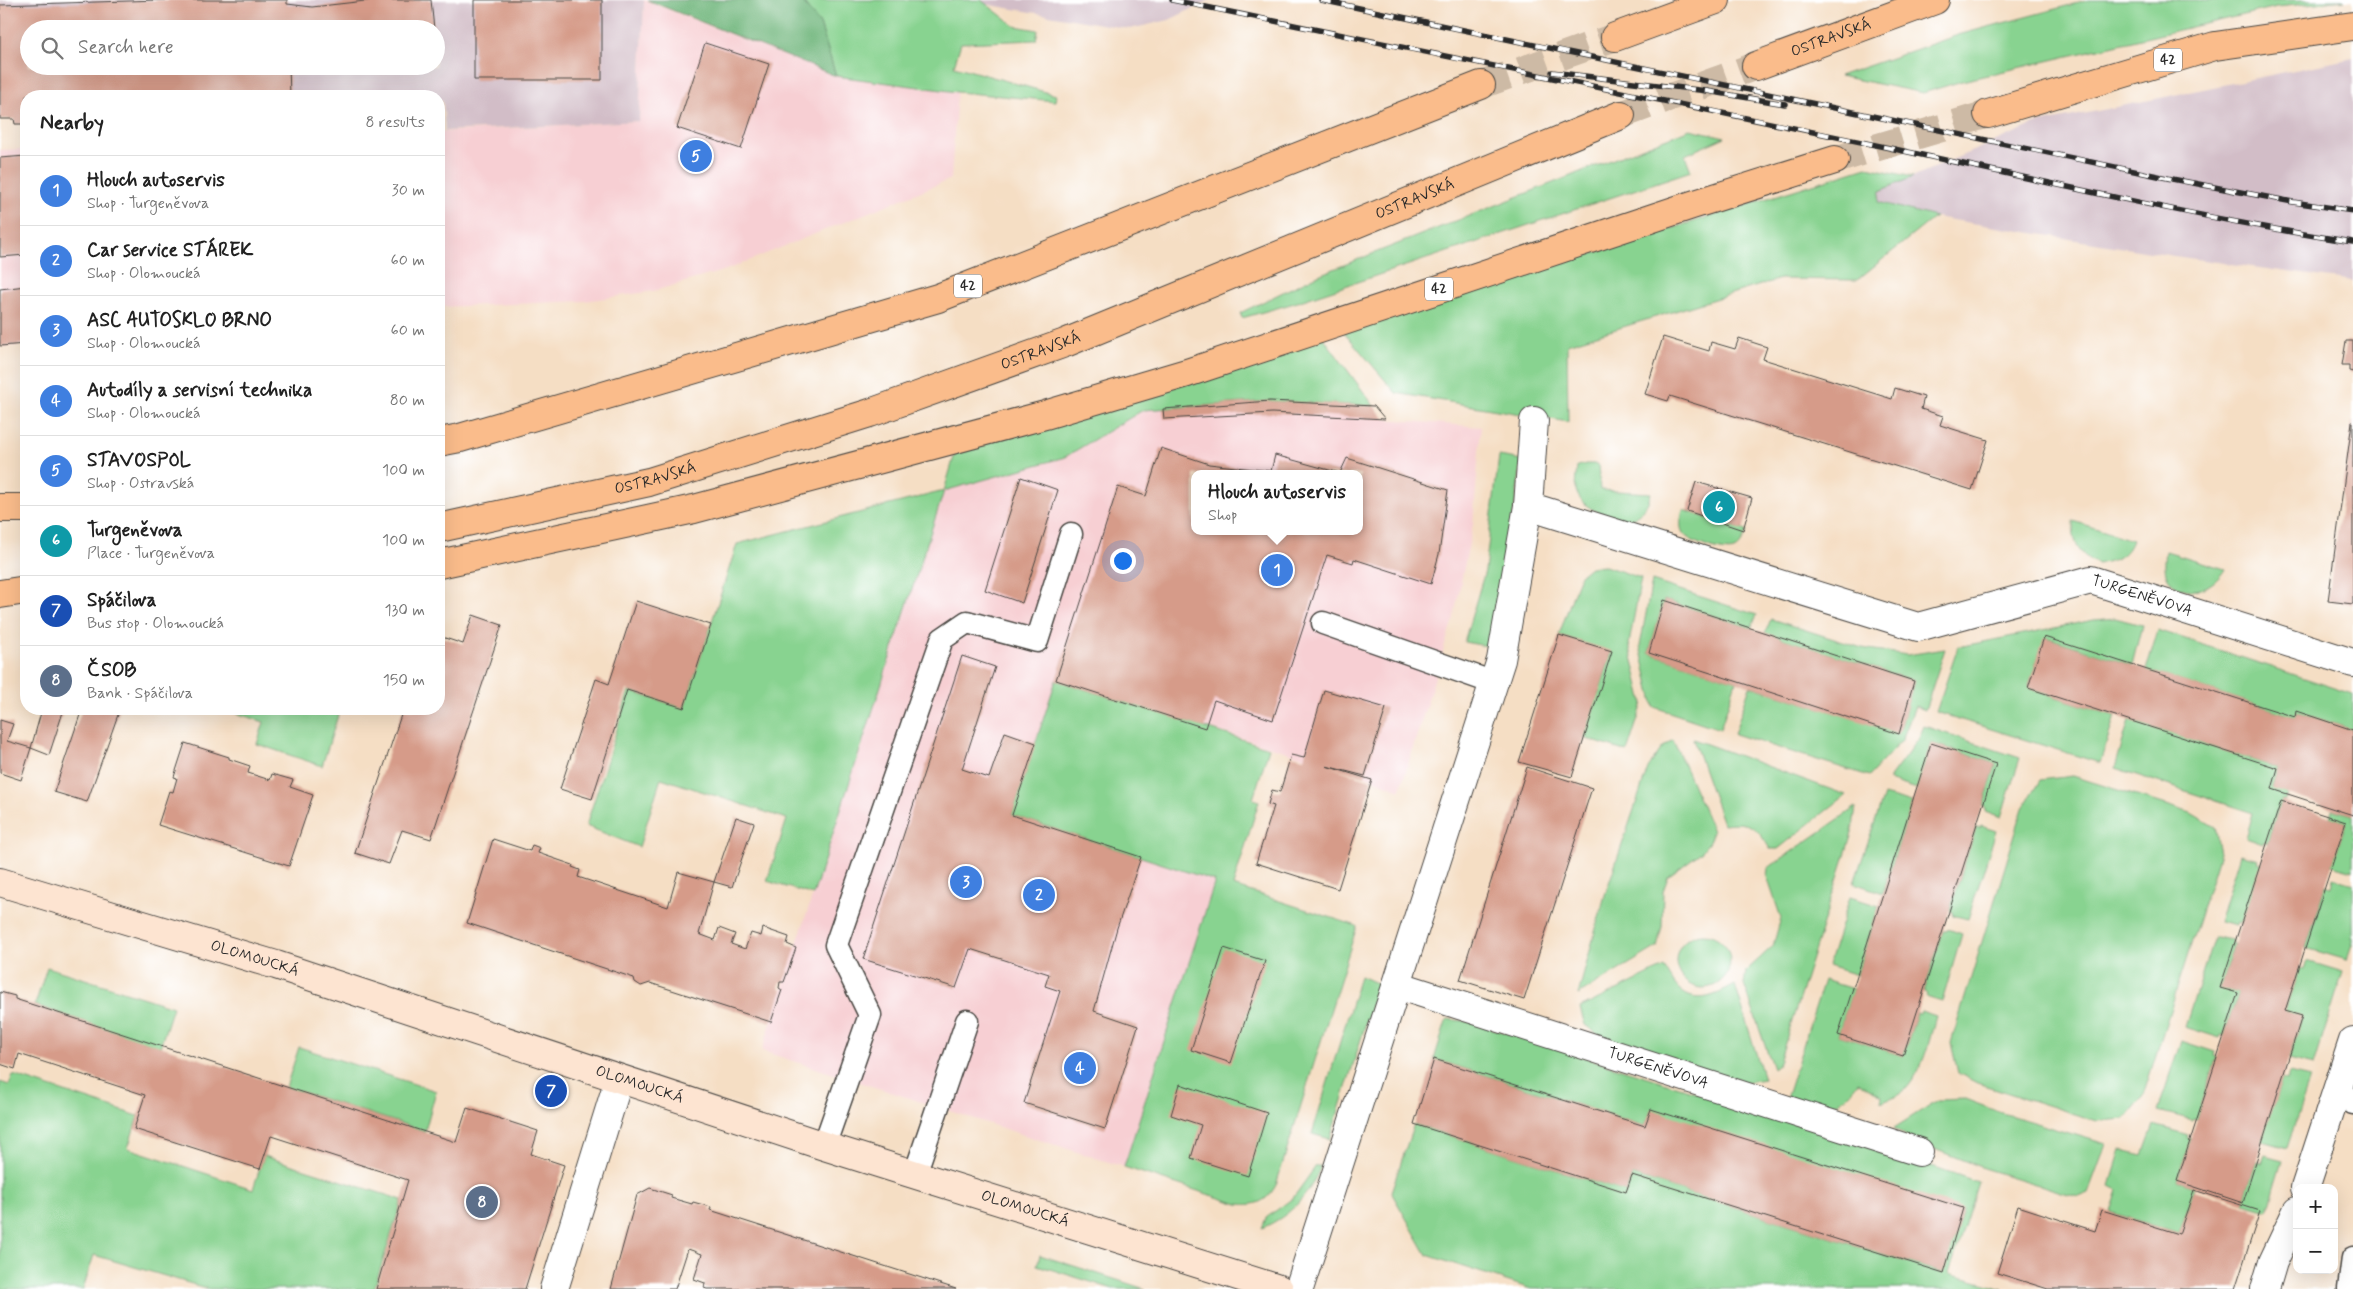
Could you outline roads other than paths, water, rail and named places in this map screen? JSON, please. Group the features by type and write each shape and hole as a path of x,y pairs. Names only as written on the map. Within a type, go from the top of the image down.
{"highway":[{"path":"1676,15 1702,0"},
{"path":"1615,37 1716,0"},
{"name":"OSTRAVSKÁ","path":"1756,66 1935,0"},
{"name":"42","path":"1988,114 2215,46 2353,26"},
{"name":"42","path":"445,441 938,298 1481,85"},
{"name":"OSTRAVSKÁ","path":"445,527 649,482 870,414 1065,343 1621,115"},
{"name":"42","path":"445,563 694,509 1045,416 1187,373 1692,205 1836,160"},
{"path":"0,508 20,508"},
{"path":"0,594 20,591"}],"main road":[{"name":"OLOMOUCKÁ","path":"0,882 276,965 824,1146 1279,1289"}],"street":[{"path":"1299,1289 1501,660 1528,506 1534,422"},
{"name":"TURGENĚVOVA","path":"1528,506 1918,627 2091,580 2353,663"},
{"name":"TURGENĚVOVA","path":"1397,985 1919,1152"},
{"path":"2306,1184 2346,1094 2353,1041"},
{"path":"554,1289 619,1079"},
{"path":"2265,1289 2273,1262 2293,1220"}],"lane":[{"path":"824,1146 870,1015 836,945 942,639 967,622 1037,641 1071,534"},
{"path":"1323,623 1494,683"},
{"path":"915,1174 966,1021"},
{"path":"2349,1289 2353,1258"}],"tunnel":[{"path":"1481,85 1615,37"},
{"path":"1621,115 1756,66"},
{"path":"1835,160 1988,114"}],"railway":[{"path":"1172,0 1779,125 2170,209 2353,242"},
{"path":"1321,0 2172,179 2293,202 2353,211"},
{"path":"1552,72 1707,91 1785,104"}],"place":[{"name":"STAVOSPOL","path":"696,156"},
{"name":"Turgeněvova","path":"1719,507"},
{"name":"Hlouch autoservis","path":"1277,570"},
{"name":"ASC AUTOSKLO BRNO","path":"966,882"},
{"name":"Car service STÁREK","path":"1039,895"},
{"name":"Autodíly a servisní technika","path":"1080,1068"},
{"name":"Spáčilova","path":"551,1091"},
{"name":"ČSOB","path":"482,1202"}]}
